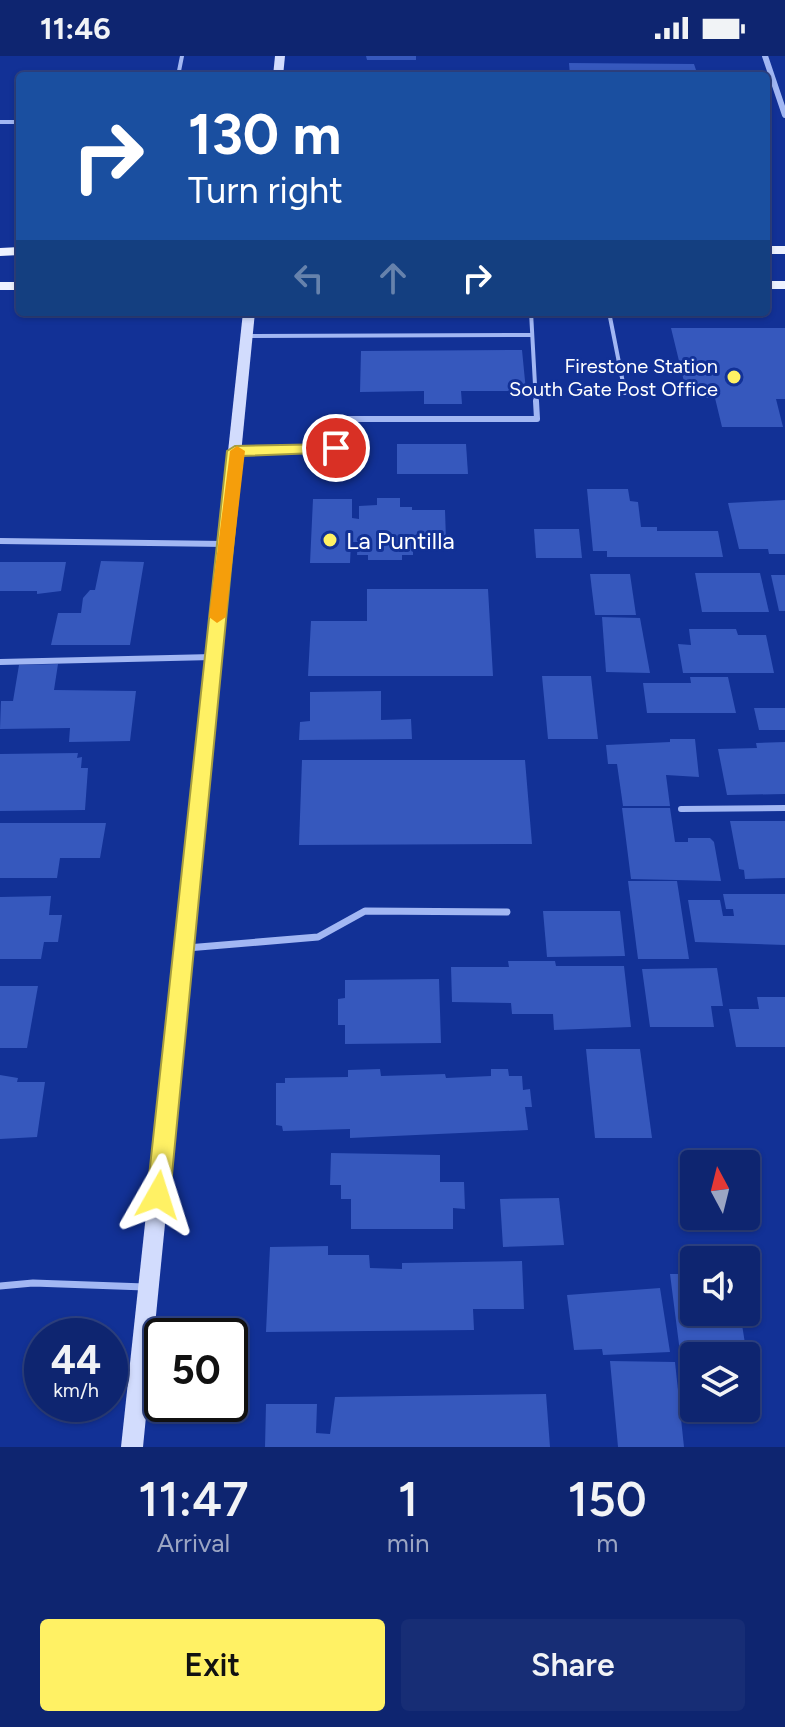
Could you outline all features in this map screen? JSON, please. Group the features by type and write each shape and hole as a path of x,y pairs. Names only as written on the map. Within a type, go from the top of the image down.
{"main road":[{"path":"132,1447 248,316"}],"street":[{"path":"765,56 785,115"}],"lane":[{"path":"235,451 336,448 336,419 537,419 531,316"},
{"path":"610,316 625,393"},
{"path":"246,336 532,335"},
{"path":"0,541 225,544"},
{"path":"0,662 213,657"},
{"path":"681,809 785,808"},
{"path":"183,949 318,937 365,911 507,912"},
{"path":"0,1286 33,1283 149,1288"}],"building":[{"path":"366,56 416,56 416,60 367,60"},
{"path":"569,63 694,64 697,72 570,72"},
{"name":"Firestone Station South Gate Post Office","path":"671,328 785,328 785,399 776,399 783,427 722,427 715,398 688,398"},
{"path":"522,350 526,391 461,391 462,404 424,404 424,391 360,392 361,351"},
{"path":"397,444 466,444 468,474 397,474"},
{"path":"587,489 628,489 630,501 638,502 641,527 657,527 657,531 718,531 723,557 607,557 607,551 593,551"},
{"path":"377,498 400,498 400,507 412,507 412,510 445,510 446,540 413,540 413,555 402,555 402,560 368,560 368,555 357,555 358,542 351,542 350,563 310,563 313,499 352,499 352,518 359,519 359,506 377,505"},
{"path":"785,500 785,554 769,554 768,549 739,549 728,503"},
{"path":"534,529 579,529 582,558 536,558"},
{"path":"101,561 144,562 130,645 51,645 58,613 81,613 83,598 90,590 95,590"},
{"path":"0,562 66,562 61,591 37,594 37,591 0,591"},
{"path":"695,573 760,573 769,612 702,612"},
{"path":"590,574 630,574 636,615 595,615"},
{"path":"771,575 785,575 785,611 779,611"},
{"path":"367,589 488,589 493,676 308,676 311,621 367,621"},
{"path":"602,617 640,618 650,673 606,672"},
{"path":"689,629 736,629 738,635 766,635 774,673 683,673 678,644 691,645"},
{"path":"58,664 54,690 136,691 130,741 69,742 70,728 0,729 1,701 13,701 19,665"},
{"path":"542,676 591,676 598,739 548,739"},
{"path":"690,677 728,677 736,713 647,713 643,683 691,683"},
{"path":"381,691 381,720 411,719 412,739 299,740 300,722 310,721 310,692"},
{"path":"754,708 785,708 785,730 759,730"},
{"path":"670,739 695,739 699,777 666,775 670,806 623,806 617,764 608,764 606,745 670,742"},
{"path":"785,742 785,794 727,795 718,749 757,748 756,743"},
{"path":"78,753 77,758 82,757 81,768 88,768 85,810 0,811 0,754"},
{"path":"302,760 525,760 532,844 299,845"},
{"path":"622,808 670,808 675,842 688,842 688,838 710,838 714,842 721,881 631,879"},
{"path":"730,821 785,821 785,878 745,879 744,870 739,869"},
{"path":"0,823 106,823 100,858 60,858 57,878 0,878"},
{"path":"628,881 677,881 689,959 638,959"},
{"path":"723,894 785,894 785,945 695,942 688,900 720,900 723,916 734,916 733,909 726,909"},
{"path":"51,896 49,915 62,915 58,942 44,942 41,959 0,959 0,897"},
{"path":"543,911 620,911 625,956 547,957"},
{"path":"508,961 555,961 556,966 624,966 631,1027 554,1030 553,1014 512,1014 511,1003 452,1002 451,967 509,967"},
{"path":"717,968 723,1006 711,1006 714,1027 650,1027 642,969"},
{"path":"439,979 441,1043 345,1044 345,1025 338,1025 338,999 345,998 345,980"},
{"path":"0,986 38,986 27,1048 0,1048"},
{"path":"757,997 785,997 785,1047 736,1047 729,1009 759,1009"},
{"path":"586,1049 640,1049 652,1138 595,1138"},
{"path":"380,1069 381,1076 445,1074 446,1078 491,1076 491,1069 508,1069 509,1076 522,1076 523,1090 530,1089 532,1107 525,1107 528,1130 350,1138 350,1129 283,1131 282,1126 276,1125 276,1083 285,1083 285,1078 348,1077 348,1070"},
{"path":"0,1075 18,1078 17,1082 45,1082 37,1137 0,1139"},
{"path":"331,1153 440,1155 440,1182 464,1182 465,1209 453,1208 453,1229 351,1229 351,1199 341,1199 341,1185 330,1185"},
{"path":"559,1198 564,1245 503,1247 500,1199"},
{"path":"328,1246 328,1255 369,1255 370,1268 402,1269 402,1263 522,1261 524,1309 473,1309 474,1330 266,1332 270,1247"},
{"path":"670,1274 680,1274 680,1326 742,1326 745,1342 680,1342 680,1352"},
{"path":"660,1288 670,1352 603,1355 602,1349 574,1350 567,1295"},
{"path":"610,1361 675,1362 684,1447 618,1447"},
{"path":"546,1394 550,1447 265,1447 266,1404 317,1404 316,1433 330,1434 335,1397"}],"slow traffic":[{"path":"217,617 237,451"}],"place":[{"name":"Firestone Station South Gate Post Office","path":"734,377"},
{"name":"La Puntilla","path":"330,540"}],"route":[{"path":"158,1195 235,451 336,448"}]}
